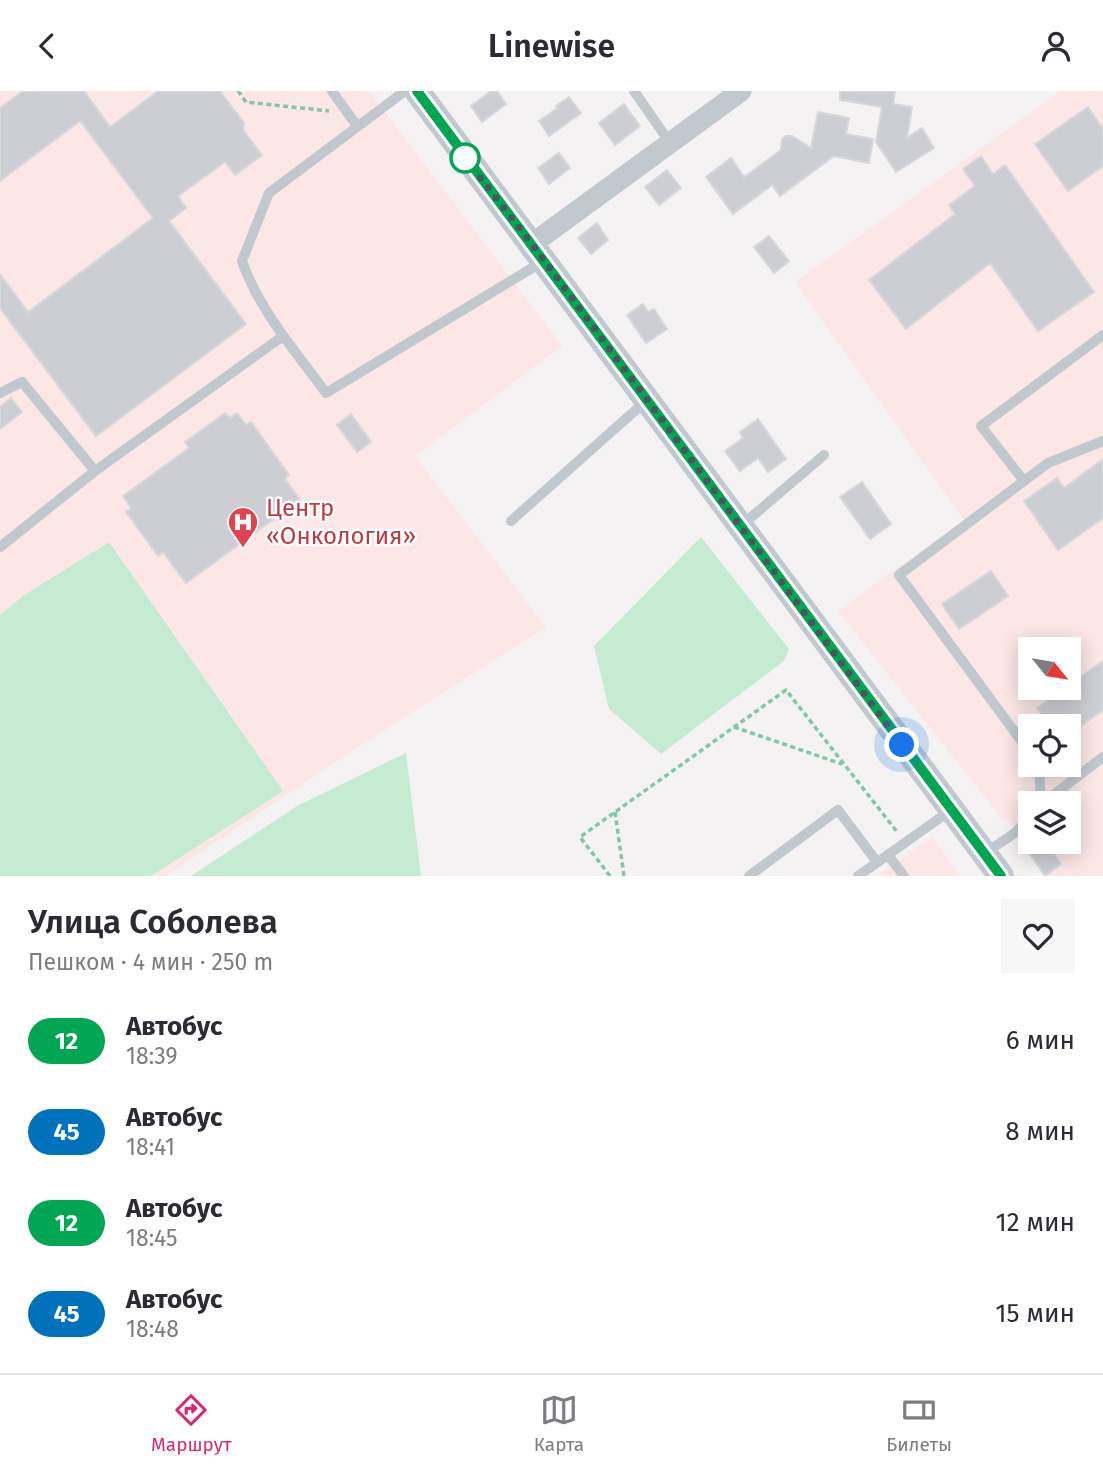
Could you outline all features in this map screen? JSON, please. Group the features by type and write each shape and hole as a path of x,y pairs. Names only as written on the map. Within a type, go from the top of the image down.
{"street":[{"path":"417,91 1001,876"},
{"path":"538,252 670,143 741,91"}],"lane":[{"path":"332,91 357,126"},
{"path":"405,91 269,193 242,261 248,278 283,336 326,393 538,252"},
{"path":"634,91 670,143"},
{"path":"1024,481 981,426 1103,335"},
{"path":"0,547 95,471 283,336"},
{"path":"0,393 22,382 95,471"},
{"path":"511,521 647,400"},
{"path":"1018,736 899,575 1048,463 1103,441"},
{"path":"740,527 824,455"},
{"path":"1058,791 1103,757"},
{"path":"749,876 838,810 877,862"},
{"path":"858,876 951,810"},
{"path":"984,854 1018,831"},
{"path":"888,855 904,876"}],"path":[{"path":"239,91 246,101 348,113"},
{"path":"610,876 580,837 786,690 905,843"},
{"path":"734,727 844,765"},
{"path":"615,812 624,876"}],"shaded area":[{"name":"Центр «Онкология»","path":"0,91 369,91 562,346 415,456 546,627 358,747 165,876 0,876"},
{"path":"1061,91 1103,91 1103,876 1046,876 1031,854 1081,854 1081,791 1018,791 1018,834 1008,819 1003,820 838,611 964,520 795,282"},
{"path":"932,837 960,876 877,876"}],"green space":[{"path":"701,537 789,649 784,661 661,754 609,709 594,646"},
{"path":"109,542 283,791 151,876 0,876 0,615 23,596"},
{"path":"406,753 421,876 191,876 297,806"}],"building":[{"path":"23,91 84,91 110,127 158,91 220,91 244,123 243,130 262,155 235,175 225,162 178,196 186,208 169,221 246,324 96,436 0,308 0,274 28,312 153,218 80,121 0,181 0,108"},
{"path":"491,91 497,91 506,104 482,122 471,106"},
{"path":"840,91 895,91 893,104 912,107 907,138 922,128 934,148 896,172 876,142 882,107 840,100"},
{"path":"569,97 581,113 549,136 539,121"},
{"path":"624,104 640,126 615,145 599,123"},
{"path":"1088,107 1103,129 1103,166 1068,191 1035,144"},
{"path":"818,112 849,118 846,134 873,139 869,163 834,156 780,196 772,185 733,214 706,177 731,158 744,177 781,150 782,139 786,136 792,136 811,148"},
{"path":"559,153 570,168 549,184 538,168"},
{"path":"981,156 993,174 1005,165 1094,292 1038,331 990,263 906,329 869,280 955,214 949,205 975,186 963,169"},
{"path":"667,170 681,188 659,205 645,187"},
{"path":"597,223 608,240 591,254 578,238"},
{"path":"769,236 789,261 774,273 754,247"},
{"path":"643,304 648,312 654,309 667,329 646,343 627,315"},
{"path":"11,398 22,412 0,429 0,407"},
{"path":"225,413 230,418 237,413 246,425 251,422 289,475 285,479 300,500 186,583 163,552 158,556 126,512 131,508 123,496 189,448 185,442"},
{"path":"351,414 371,442 357,452 337,425"},
{"path":"758,419 786,459 768,472 758,458 740,471 725,451 743,438 740,432"},
{"path":"1103,459 1103,518 1058,550 1024,501 1057,478 1064,488"},
{"path":"862,482 891,524 870,539 840,497"},
{"path":"991,571 1008,596 959,629 942,604"},
{"path":"1103,661 1103,710 1081,726 1081,714 1041,714 1037,708 1048,700 1082,700 1082,676"},
{"path":"1030,854 1054,854 1061,864 1045,876"}],"bus line":[{"name":"12","path":"417,91 1001,876"}],"place":[{"name":"Центр «Онкология»","path":"243,549"}],"route":[{"path":"465,158 532,244 902,745"}]}
